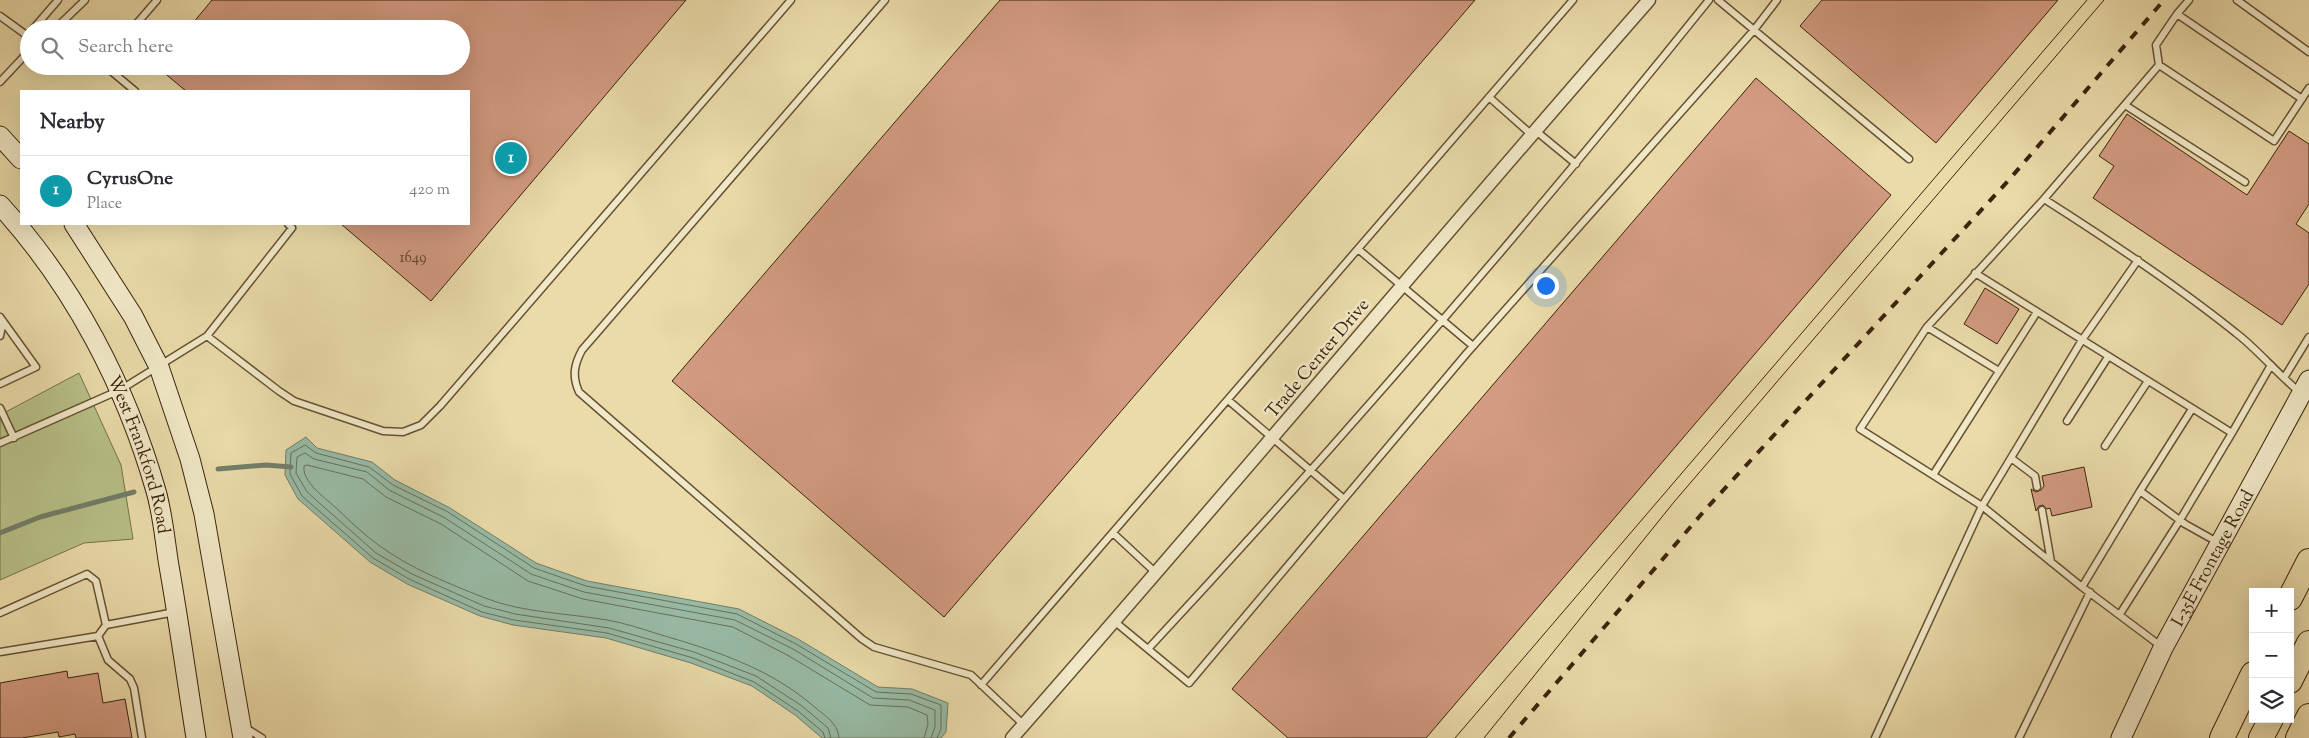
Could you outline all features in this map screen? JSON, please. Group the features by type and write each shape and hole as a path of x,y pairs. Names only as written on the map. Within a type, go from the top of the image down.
{"highway":[{"path":"2294,590 2309,561"},
{"path":"2292,678 2309,644"},
{"path":"2222,738 2251,678"},
{"path":"2298,738 2309,716"},
{"path":"2261,738 2269,723"}],"main road":[{"path":"0,136 20,158"},
{"name":"West Frankford Road","path":"0,205 53,269 92,333 120,390 138,436 157,493 196,738"},
{"path":"75,225 133,316 158,367 190,459 204,514 242,731"},
{"name":"I-35E Frontage Road","path":"2122,738 2163,648 2305,387"}],"street":[{"name":"Trade Center Drive","path":"1012,738 1272,438 1400,286 1649,0"}],"lane":[{"path":"41,20 58,0"},
{"path":"64,20 85,0"},
{"path":"140,20 157,0"},
{"path":"207,336 279,391 294,400 383,431 403,432 421,425 440,406 791,0"},
{"path":"886,0 582,350 574,374 579,392 862,639 874,646 971,676 1024,725"},
{"path":"981,685 1573,0"},
{"path":"1148,649 1444,320 1576,164 1709,0"},
{"path":"1718,0 1909,158"},
{"path":"1114,621 1189,683 1474,346 1754,30 1777,0"},
{"path":"2189,0 2156,45 2159,65 2274,141 2309,88"},
{"path":"2238,0 2309,52"},
{"path":"2177,14 2302,99"},
{"path":"0,16 20,30"},
{"path":"0,82 20,61"},
{"path":"2159,65 2044,199 1927,327 1860,429 1982,506 2082,587 2163,648"},
{"path":"116,75 134,90"},
{"path":"1489,97 1576,164"},
{"path":"2125,104 2245,182"},
{"path":"2044,199 2138,260 2238,334 2284,378 2305,387"},
{"path":"0,444 120,390 207,336 292,228 289,225"},
{"path":"1358,249 1474,346"},
{"path":"1875,738 1982,506 2082,340 2138,260"},
{"path":"1975,273 2232,433"},
{"path":"1933,475 2037,312"},
{"path":"0,336 2,319"},
{"path":"0,384 36,367 2,319"},
{"path":"1927,327 1999,371"},
{"path":"2284,378 2309,337"},
{"path":"2067,421 2108,357"},
{"path":"2120,614 2180,520 2271,365"},
{"path":"2104,446 2148,381"},
{"path":"1228,400 1344,499"},
{"path":"0,408 14,438"},
{"path":"2082,587 2192,409"},
{"path":"2011,458 2035,476 2038,487"},
{"path":"2140,491 2180,520 2219,543"},
{"path":"2042,510 2051,562"},
{"path":"1113,533 1156,573"},
{"path":"0,613 87,574 96,581 106,626"},
{"path":"2019,738 2090,592"},
{"path":"0,652 98,636 106,626 177,612"},
{"path":"98,636 108,660 130,679 134,688 142,738"},
{"path":"242,731 262,738"}],"green space":[{"path":"79,373 121,465 133,539 84,543 0,580 0,415"}],"water":[{"path":"306,437 317,448 372,462 395,480 450,508 536,563 587,581 739,609 798,639 878,687 912,689 948,703 946,732 941,738 822,738 795,715 752,686 691,663 606,638 513,625 480,616 407,584 370,562 298,499 285,475 286,450"}],"building":[{"path":"212,0 686,0 431,301 342,225 470,225 470,90 185,90 167,75 470,75 470,20 195,20"},
{"path":"1000,0 1475,0 944,617 672,381"},
{"path":"1822,0 2058,0 1936,143 1800,26"},
{"path":"1756,78 1891,195 1426,738 1288,738 1232,689"},
{"path":"2127,114 2247,195 2289,131 2309,144 2309,204 2296,224 2309,233 2309,284 2282,325 2093,198 2114,166 2099,156"},
{"path":"1985,288 2019,309 1997,344 1964,324"},
{"path":"2084,467 2092,507 2052,516 2050,508 2047,509 2043,505 2039,506 2036,511 2031,489 2036,492 2041,490 2044,486 2042,476"},
{"path":"67,671 68,678 98,673 103,703 125,699 132,738 76,738 75,734 59,737 58,732 22,738 0,738 0,683"}],"waterway":[{"path":"218,469 266,465 291,467"},
{"path":"0,533 40,517 134,492"}],"tram line":[{"path":"1455,738 2087,0"},
{"path":"1484,738 1674,502 2104,0"}],"railway":[{"path":"1509,738 1705,510 2008,181 2164,0"}],"place":[{"name":"CyrusOne","path":"511,158"}]}
